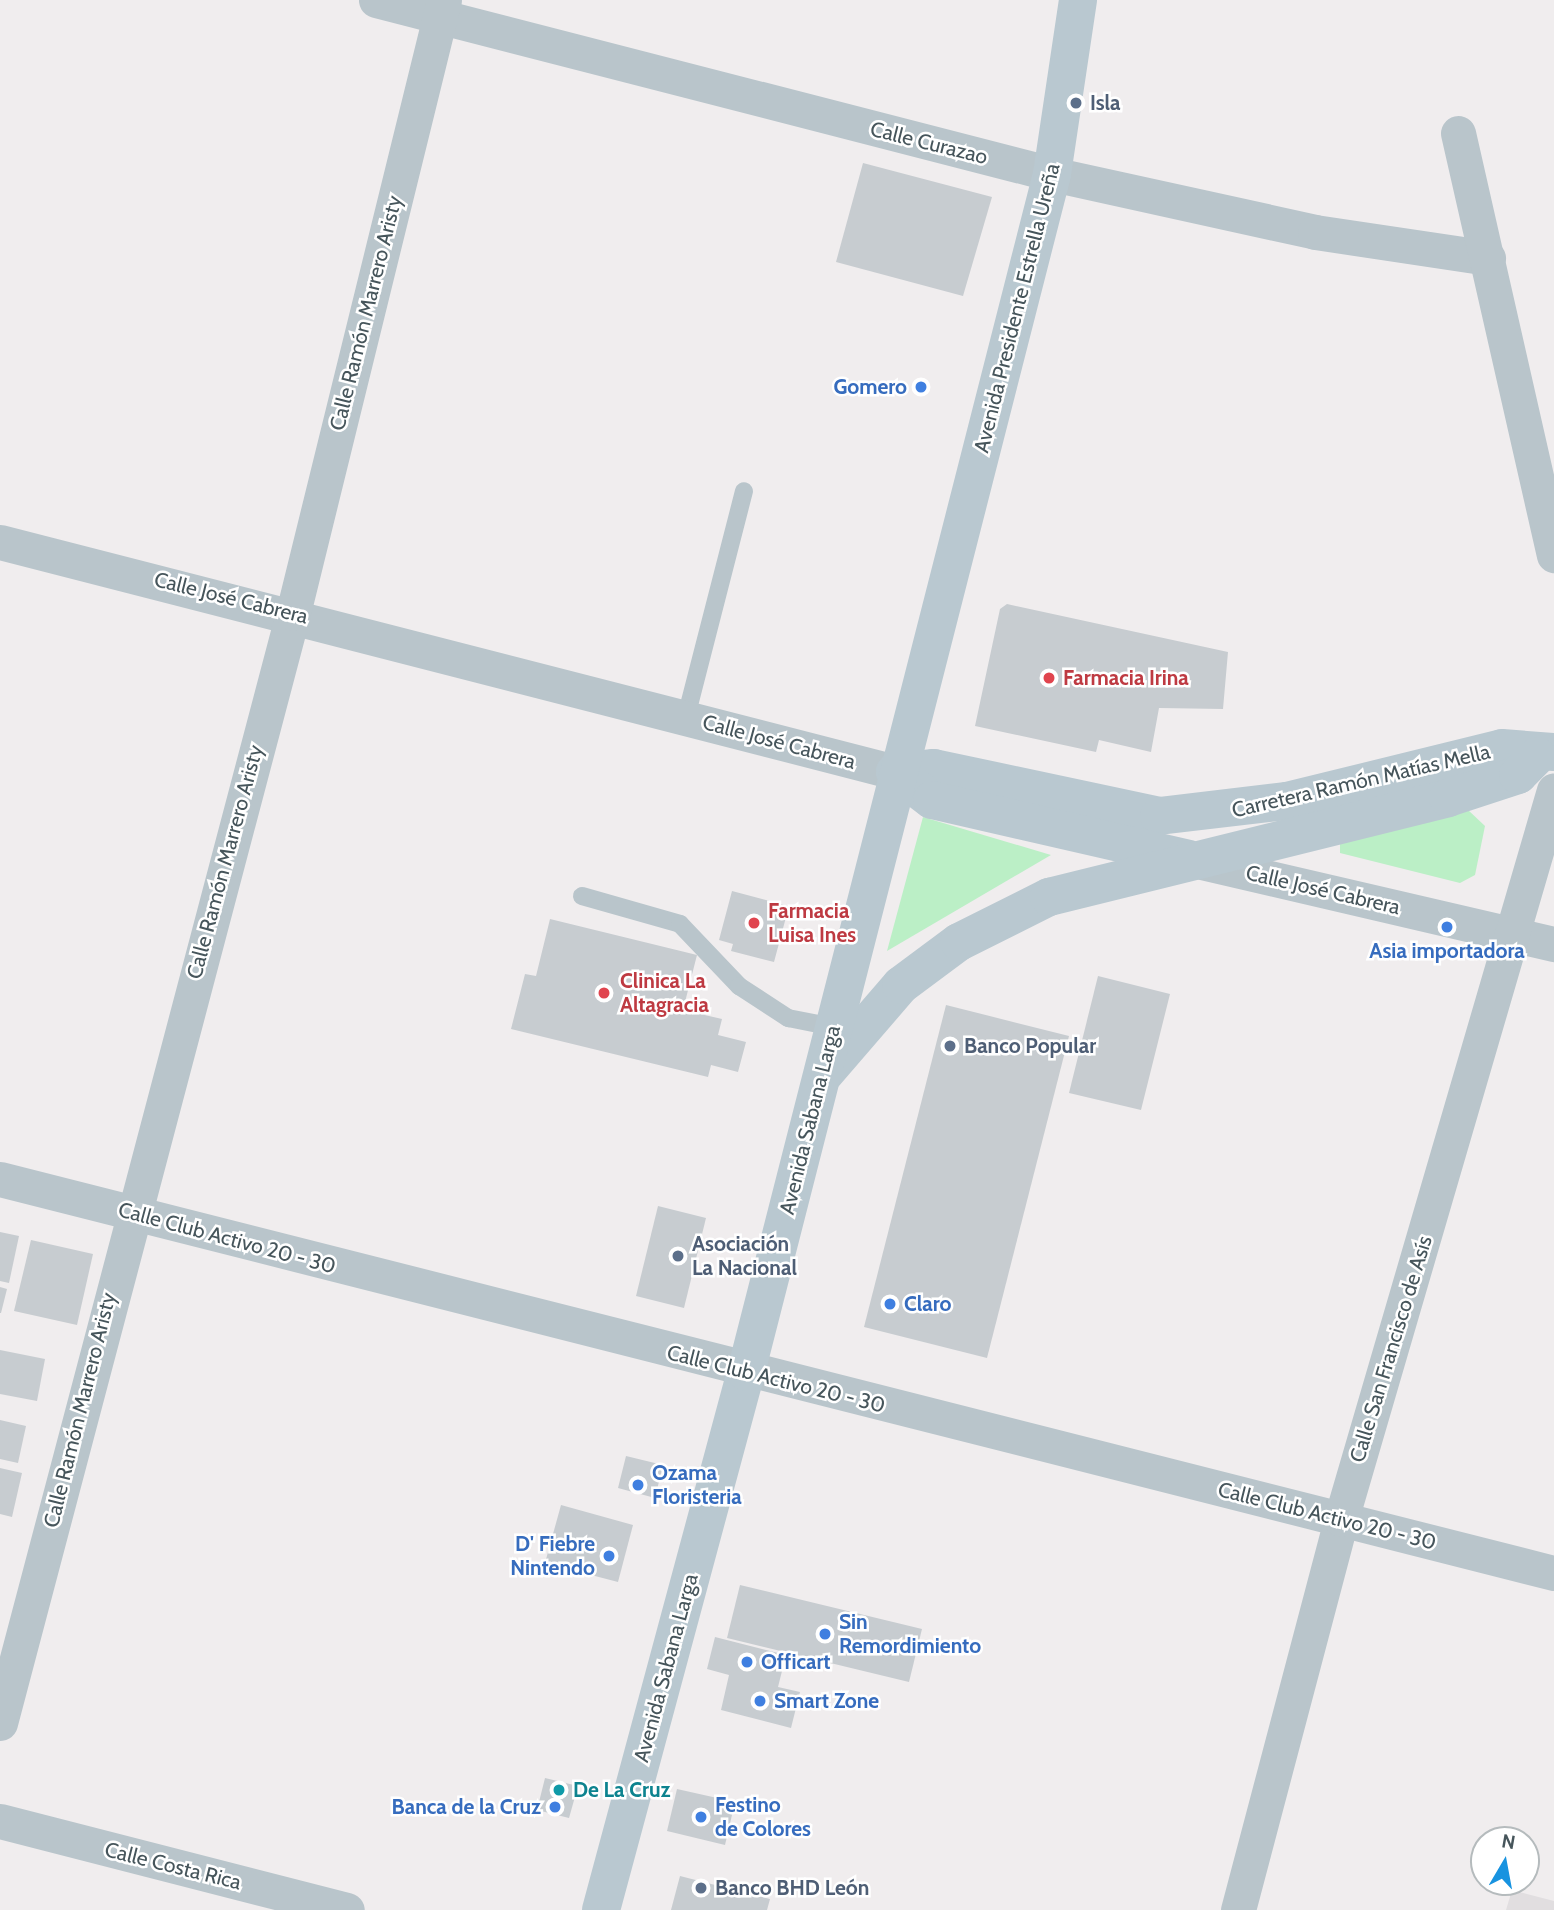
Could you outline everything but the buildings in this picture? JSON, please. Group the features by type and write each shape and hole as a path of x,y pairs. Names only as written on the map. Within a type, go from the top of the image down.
{"main road":[{"name":"Avenida Presidente Estrella Ureña","path":"942,613 1052,174 1077,0"},
{"name":"Avenida Sabana Larga","path":"601,1910 746,1372 834,1027 895,772 942,613"},
{"name":"Carretera Ramón Matías Mella","path":"895,772 934,768 1159,816 1287,801 1502,748 1545,754"},
{"name":"Carretera Ramón Matías Mella","path":"821,1077 901,985 959,942 1049,897 1448,798 1518,775 1545,754"},
{"name":"Calle José Cabrera","path":"895,772 932,800 1197,861"}],"street":[{"name":"Calle Curazao","path":"376,0 442,8 1052,174 1315,232 1488,258"},
{"name":"Calle Ramón Marrero Aristy","path":"0,1723 131,1213 293,613 442,8"},
{"path":"1458,133 1554,555"},
{"name":"Calle José Cabrera","path":"0,542 293,613 895,772"},
{"name":"Calle San Francisco de Asís","path":"1238,1910 1341,1519 1514,936 1554,790"},
{"name":"Calle José Cabrera","path":"1197,861 1554,944"},
{"name":"Calle Club Activo 20 - 30","path":"0,1179 746,1372 1554,1573"},
{"name":"Calle Costa Rica","path":"0,1821 300,1904 347,1910"}],"lane":[{"path":"686,717 744,491"},
{"path":"582,896 680,924 739,986 788,1018 834,1027"}],"shaded area":[{"path":"1510,1896 1535,1896 1554,1901 1554,1910 1506,1910"}],"green space":[{"path":"1467,809 1485,826 1475,875 1460,883 1340,853 1340,844"},
{"path":"923,817 1051,855 887,951"}],"place":[{"name":"Isla","path":"1076,103"},
{"name":"Gomero","path":"921,387"},
{"name":"Farmacia Irina","path":"1049,678"},
{"name":"Farmacia Luisa Ines","path":"754,923"},
{"name":"Asia importadora","path":"1447,927"},
{"name":"Clinica La Altagracia","path":"604,993"},
{"name":"Banco Popular","path":"950,1046"},
{"name":"Asociación La Nacional","path":"678,1256"},
{"name":"Claro","path":"890,1304"},
{"name":"Ozama Floristeria","path":"638,1485"},
{"name":"D' Fiebre Nintendo","path":"609,1556"},
{"name":"Sin Remordimiento","path":"825,1634"},
{"name":"Officart","path":"747,1662"},
{"name":"Smart Zone","path":"760,1701"},
{"name":"De La Cruz","path":"559,1790"},
{"name":"Banca de la Cruz","path":"555,1807"},
{"name":"Festino de Colores","path":"701,1817"},
{"name":"Banco BHD León","path":"701,1888"}]}
